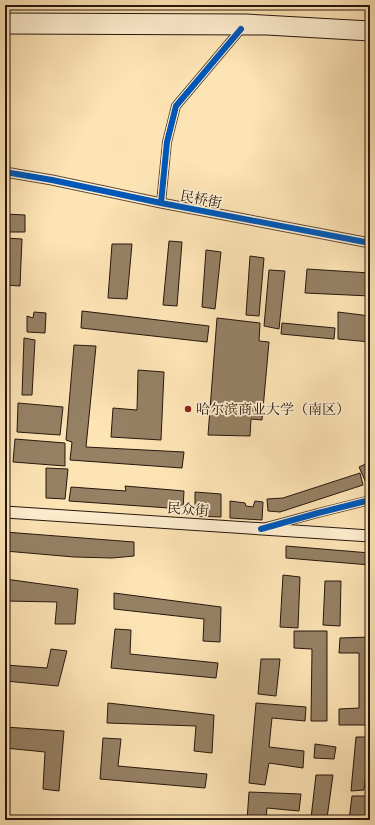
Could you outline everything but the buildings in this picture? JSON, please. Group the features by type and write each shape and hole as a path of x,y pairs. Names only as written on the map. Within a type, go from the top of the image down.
{"main road":[{"path":"5,19 246,20 370,27"},
{"path":"5,28 241,28 370,35"},
{"name":"民众街","path":"5,512 370,536"}],"street":[{"path":"161,203 167,142 176,106 241,28"},
{"name":"民桥街","path":"5,172 370,243"},
{"path":"261,529 370,500"}],"cycle path":[{"path":"161,203 167,142 176,106 241,29"},
{"path":"5,172 370,243"},
{"path":"261,529 370,500"}],"place":[{"name":"哈尔滨商业大学（南区）","path":"188,409"}]}
